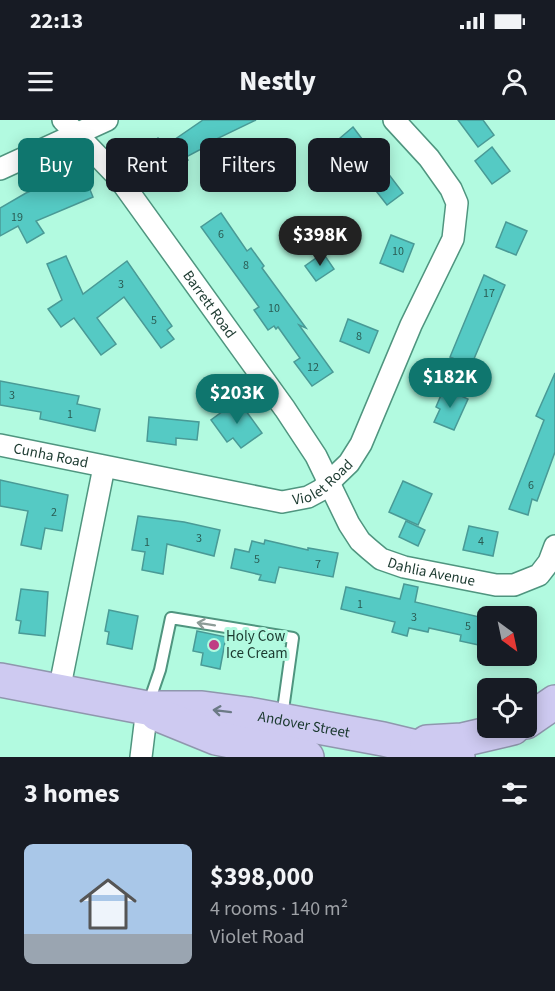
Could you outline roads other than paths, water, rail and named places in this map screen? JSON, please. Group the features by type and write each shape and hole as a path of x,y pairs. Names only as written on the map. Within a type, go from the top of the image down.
{"highway":[{"name":"Andover Street","path":"0,680 147,708 283,706 383,739 458,757"},
{"path":"537,714 555,702"},
{"name":"Andover Street","path":"147,708 165,718 216,738 307,757"},
{"path":"383,739 430,742 477,736"}],"street":[{"path":"0,169 69,127 107,120"},
{"name":"Violet Road","path":"104,467 282,502 308,497 329,483 349,463 361,444 411,325 453,239 457,218 457,203 441,174 394,120"},
{"name":"Barrett Road","path":"69,127 118,177 285,409 316,456 329,483"},
{"name":"Cunha Road","path":"0,445 104,467"},
{"path":"59,691 104,467"},
{"name":"Dahlia Avenue","path":"329,483 360,541 381,559 404,567 496,585 514,585 539,575 549,562 555,546"},
{"path":"141,757 147,708"}],"lane":[{"path":"147,708 160,670 171,618 293,638 283,706"}],"place":[{"name":"Holy Cow Ice Cream","path":"214,645"}]}
